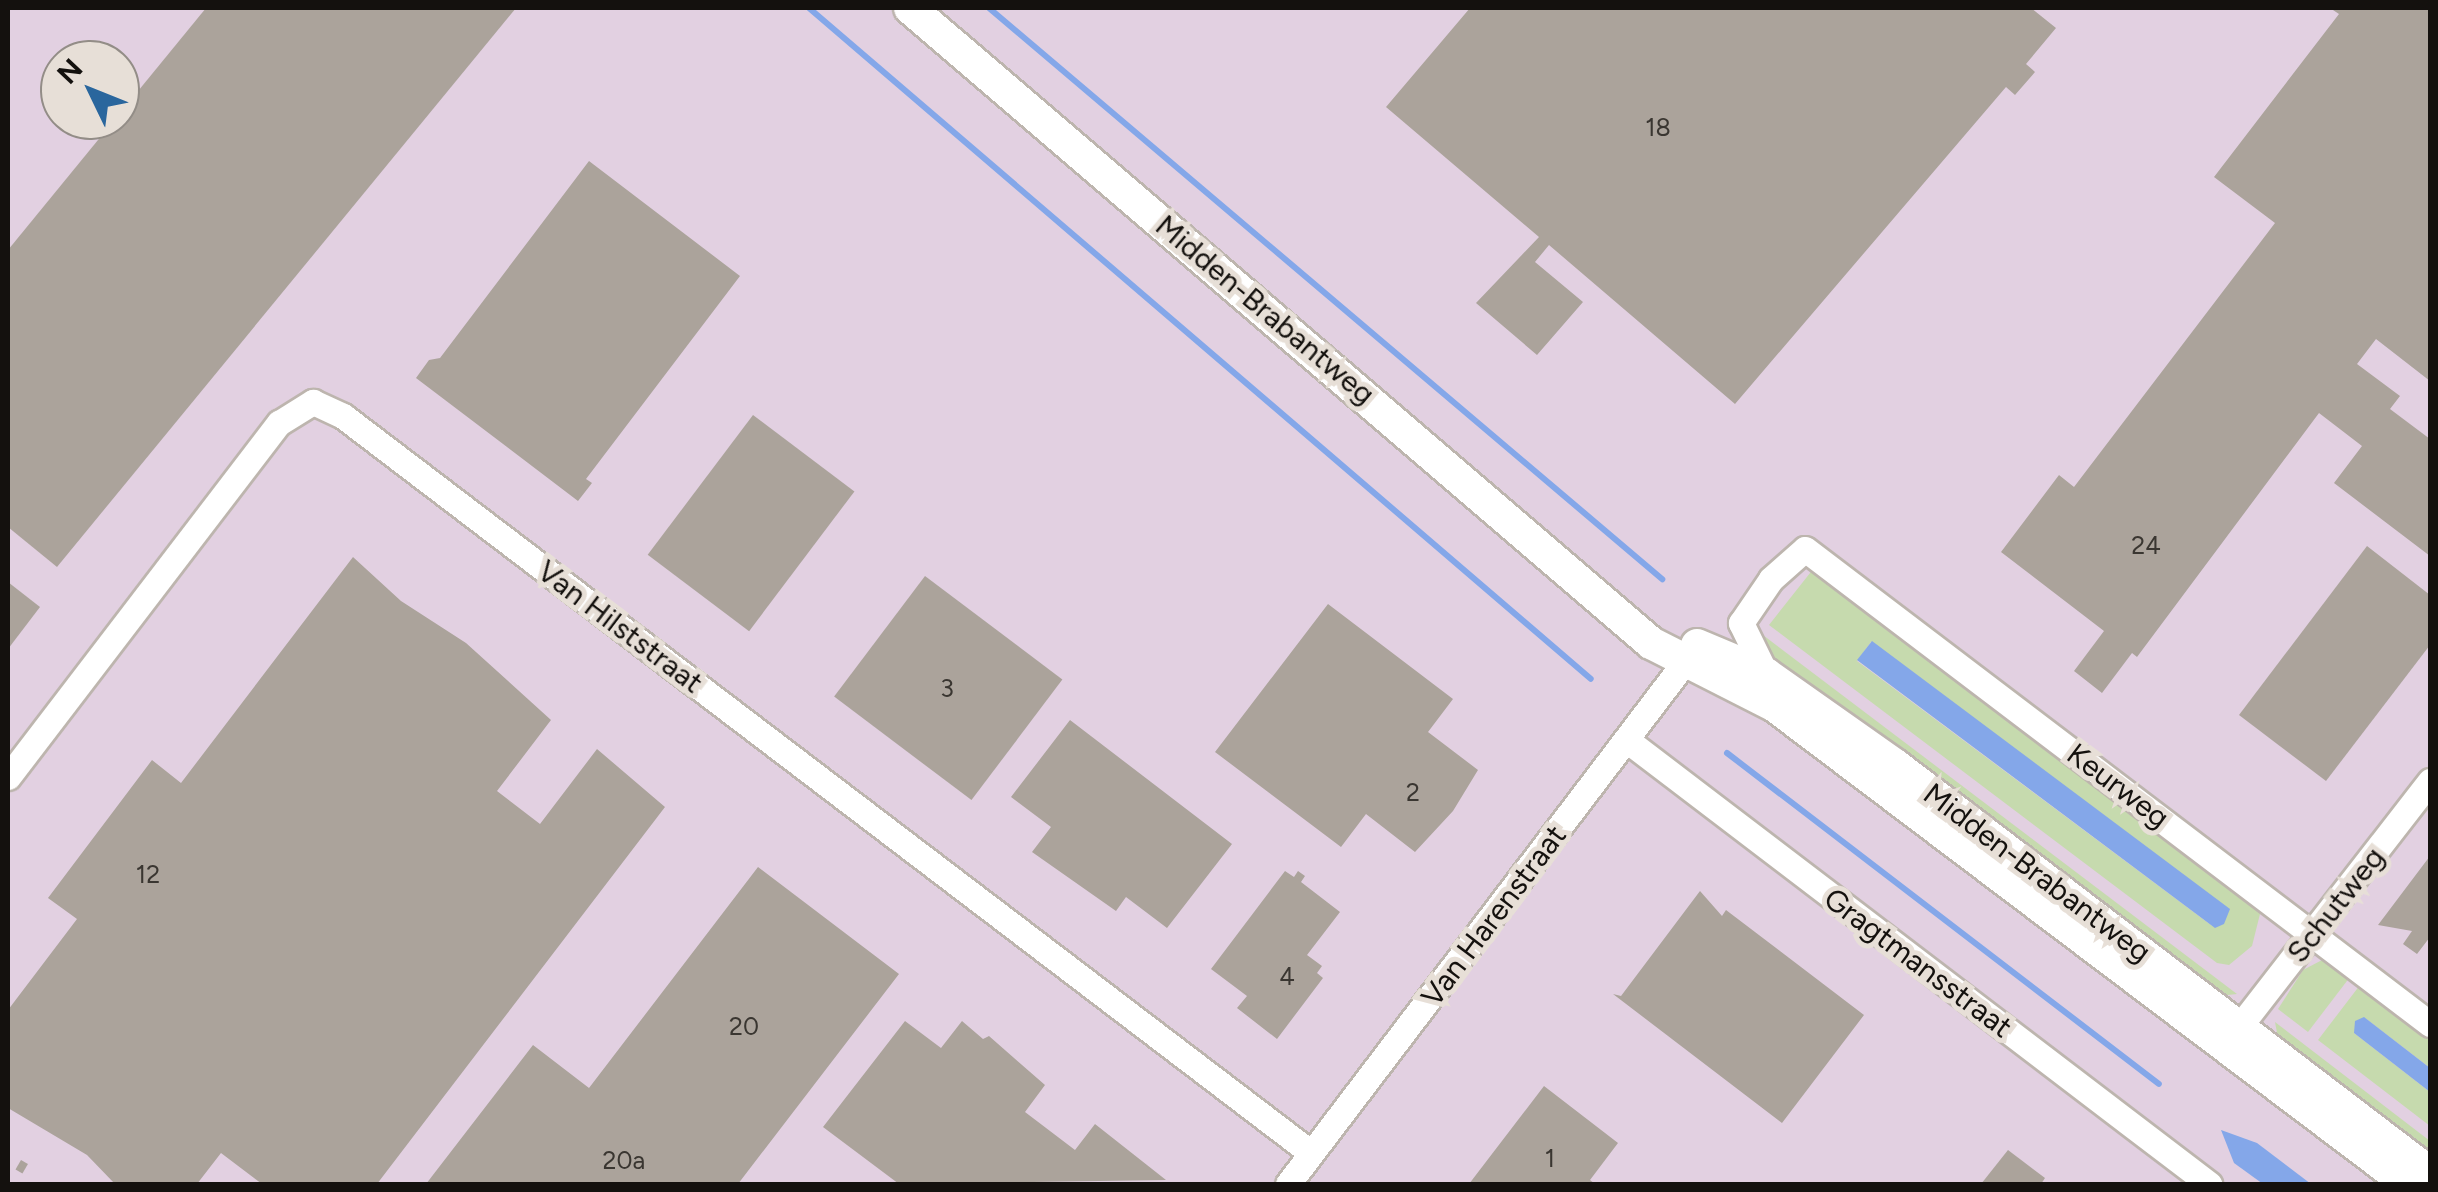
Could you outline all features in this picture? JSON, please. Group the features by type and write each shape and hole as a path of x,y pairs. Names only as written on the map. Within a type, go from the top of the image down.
{"street":[{"name":"Midden-Brabantweg","path":"910,8 1621,612 1775,706 2430,1173"},
{"name":"Van Hilststraat","path":"8,777 278,424 298,407 328,407 1312,1153"},
{"name":"Keurweg","path":"1766,674 1741,622 1758,593 1805,548 2430,1024"},
{"name":"Midden-Brabantweg","path":"1692,654 1766,674 2233,1036 2408,1184"},
{"name":"Van Harenstraat","path":"1288,1184 1692,654"},
{"name":"Gragtmansstraat","path":"1628,741 2210,1184"},
{"name":"Schutweg","path":"2233,1036 2430,782"}],"shaded area":[{"path":"8,8 2430,8 2430,1184 8,1184"}],"green space":[{"path":"1814,568 2261,910 2252,946 2229,965 2217,963 1769,625","holes":["1871,642 2215,928 1857,661"]},
{"path":"1759,632 2237,994 2218,996 1759,655"},
{"path":"2324,959 2350,977 2308,1032 2278,1009 2303,970"},
{"path":"2360,985 2430,1039 2430,1068 2365,1018 2354,1033 2430,1092 2430,1126 2318,1040"},
{"path":"2275,1022 2430,1141 2430,1166 2280,1049"}],"water":[{"path":"1872,641 2230,909 2224,924 2215,928 1857,660"},
{"path":"2364,1017 2430,1068 2430,1092 2354,1033 2355,1021"},
{"path":"2221,1130 2257,1143 2311,1184 2263,1184 2234,1163"}],"building":[{"path":"206,8 516,8 57,567 8,527 8,250 98,140 140,140 140,89"},
{"path":"1470,8 2031,8 2056,28 2026,64 2035,72 2015,95 2006,87 1735,404 1549,245 1535,262 1583,302 1537,355 1476,303 1539,237 1386,107"},
{"path":"2330,8 2430,8 2430,381 2376,339 2357,364 2400,396 2390,409 2430,439 2430,556 2334,483 2362,446 2319,413 2137,657 2132,653 2102,693 2074,671 2104,631 2001,552 2059,475 2074,487 2275,223 2214,177 2339,14"},
{"path":"589,161 740,276 586,479 592,483 578,501 416,378 429,360 440,358"},
{"path":"753,415 854,491 749,631 648,555"},
{"path":"2367,546 2430,595 2430,645 2326,781 2239,715"},
{"path":"353,557 401,601 466,643 551,720 497,791 540,824 597,749 665,807 377,1184 262,1184 221,1153 197,1184 115,1184 87,1155 8,1108 8,1010 77,919 48,898 152,760 181,783"},
{"path":"925,576 1062,680 971,800 834,697"},
{"path":"8,582 40,607 8,649"},
{"path":"1328,604 1453,699 1428,732 1478,770 1453,811 1415,852 1366,814 1341,847 1215,752"},
{"path":"1070,720 1232,844 1167,928 1126,897 1116,911 1032,852 1051,827 1011,797"},
{"path":"2430,856 2430,937 2417,954 2403,944 2412,931 2378,925"},
{"path":"758,867 899,974 738,1184 426,1184 533,1045 589,1088"},
{"path":"1285,871 1294,877 1298,871 1305,876 1301,882 1340,912 1307,955 1322,966 1317,973 1323,978 1277,1039 1237,1008 1247,996 1211,969"},
{"path":"1700,891 1722,916 1726,910 1864,1015 1782,1123 1613,994 1621,996"},
{"path":"905,1021 941,1048 962,1021 983,1039 989,1036 1045,1085 1025,1112 1075,1150 1095,1124 1166,1180 899,1184 823,1127"},
{"path":"1544,1086 1618,1143 1590,1180 1595,1184 1469,1184"},
{"path":"2008,1150 2045,1178 2041,1184 1981,1184"},
{"path":"21,1160 28,1164 22,1174 16,1170"}],"waterway":[{"path":"809,8 1591,679"},
{"path":"989,8 1662,579"},
{"path":"1727,753 2159,1084"}]}
